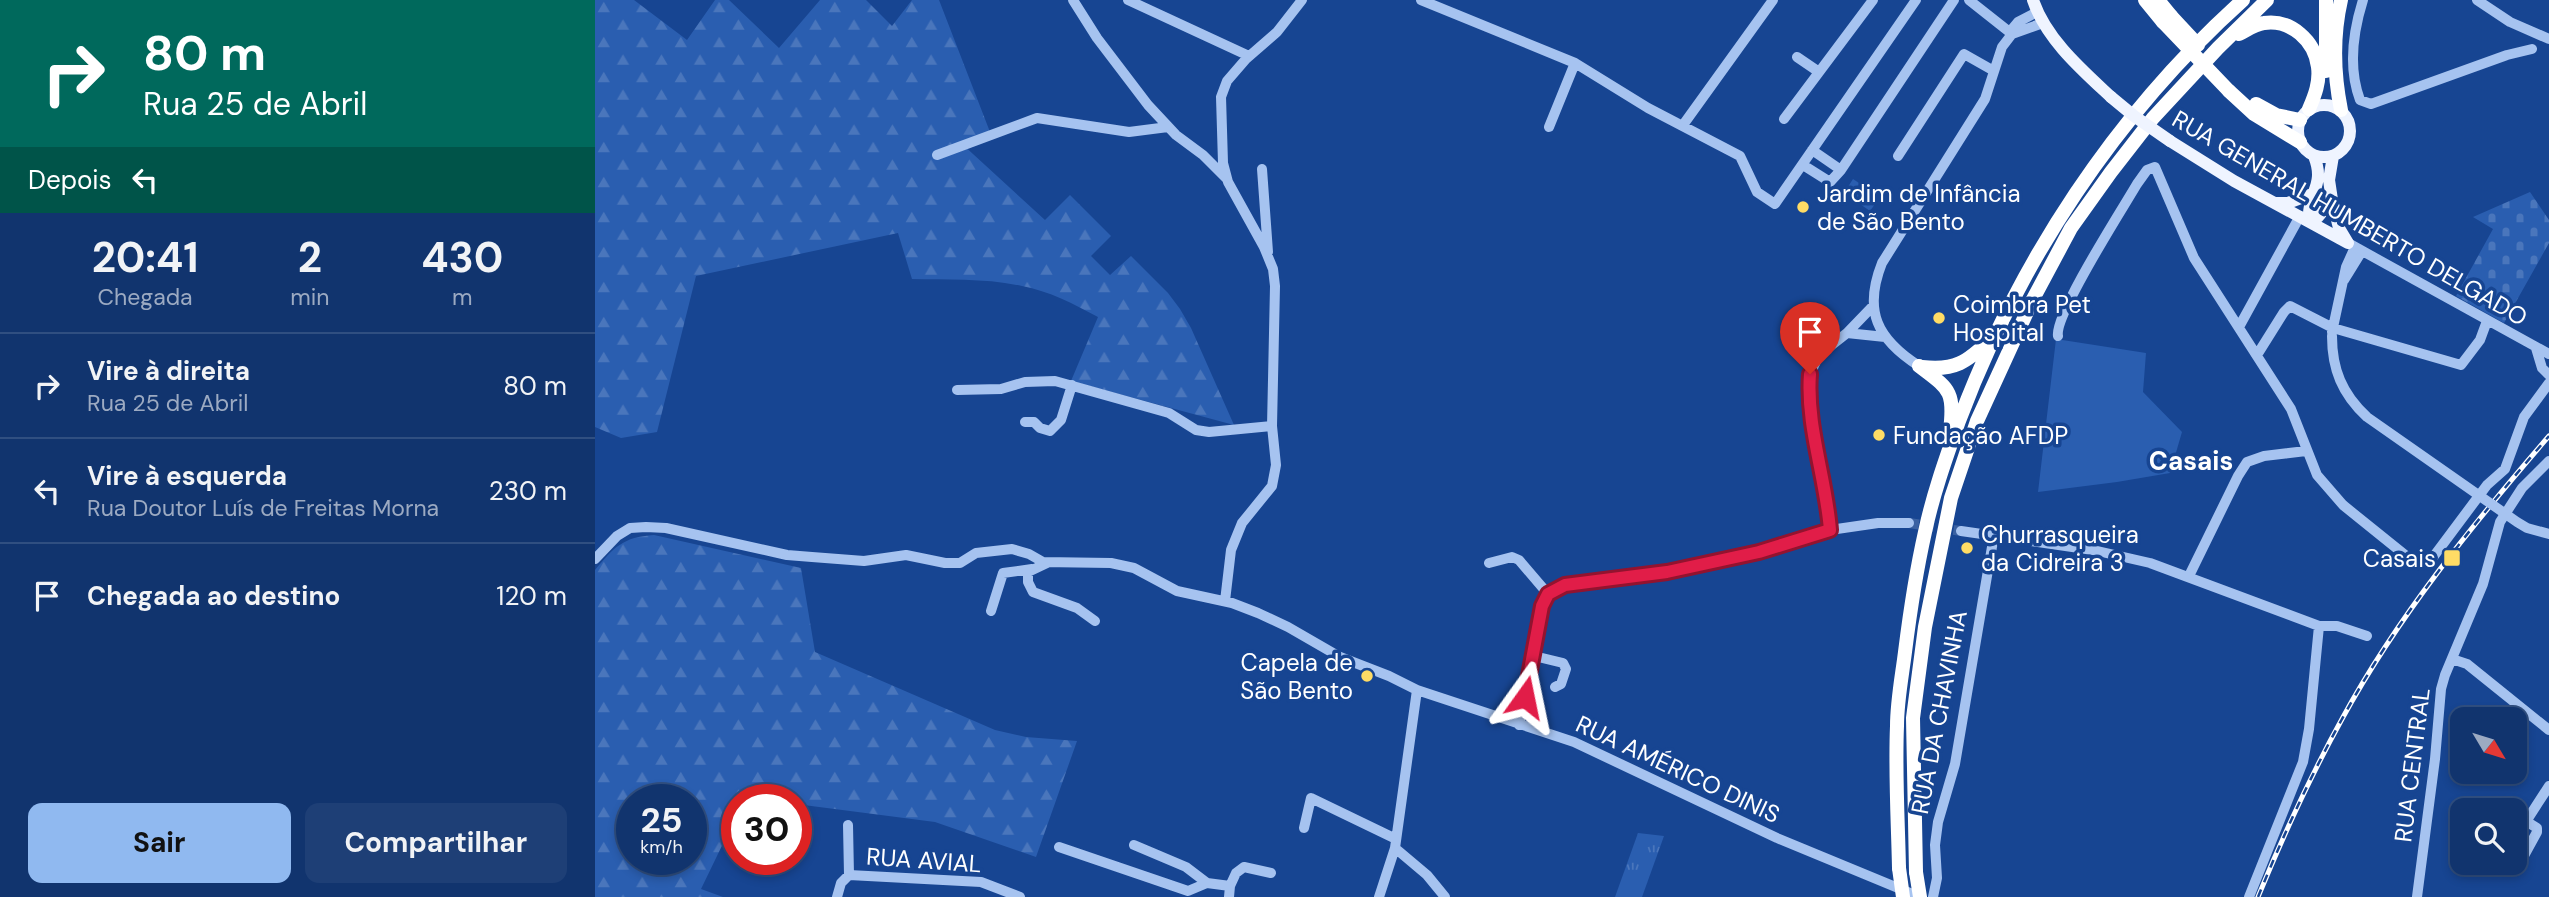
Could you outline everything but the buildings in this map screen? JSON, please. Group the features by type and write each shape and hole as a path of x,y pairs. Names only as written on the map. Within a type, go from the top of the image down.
{"highway":[{"path":"2145,0 2167,19 2254,114 2300,142"},
{"path":"2158,0 2167,19"},
{"path":"1903,897 1899,869 1896,724 1908,624 1925,532 1948,453 1996,334 2035,261 2076,193 2138,109 2204,35 2230,0"},
{"path":"2204,35 2243,0"},
{"path":"1920,897 1916,872 1913,718 1941,536 1963,458 2002,362 2071,228 2153,118 2267,0"},
{"path":"2326,0 2326,79 2337,108"},
{"path":"2337,108 2336,54 2341,0"},
{"path":"2218,48 2240,33 2265,23 2289,26 2301,34 2310,45 2319,67 2316,92 2305,115 2268,112 2232,88"},
{"path":"1919,366 1940,369 1957,366 1974,355 1996,334"},
{"path":"1919,366 1945,386 1951,398 1948,453"}],"main road":[{"name":"RUA GENERAL HUMBERTO DELGADO","path":"2037,12 2088,76 2134,116 2170,141 2351,245"},
{"path":"2314,156 2333,156 2346,146 2351,131 2346,116 2337,108 2326,105 2305,115 2298,135 2300,142 2314,156 2320,177 2304,219 2318,217 2332,200"},
{"path":"2333,156 2329,180 2332,200 2339,228 2351,245"},
{"path":"2276,203 2288,203 2312,194"}],"street":[{"path":"1073,0 1148,105 1168,127 1227,180"},
{"path":"1128,0 1249,56"},
{"path":"1225,601 1231,550 1242,523 1272,486 1276,465 1272,426 1275,286 1269,259 1227,180 1223,163 1221,97 1227,81 1249,56 1276,32 1302,0"},
{"path":"1421,0 1575,63 1648,108 1739,156 1757,192 1775,205 1916,0"},
{"path":"1683,125 1773,0"},
{"path":"1803,165 1830,182 1954,0"},
{"path":"1969,0 2012,34"},
{"path":"2363,0 2357,19 2352,61 2360,100 2371,104 2507,55 2532,49"},
{"path":"2477,0 2510,22 2549,39"},
{"path":"1784,119 1871,1"},
{"path":"1919,366 1900,354 1879,328 1873,306 1874,283 1882,263 1985,99 2002,47 2018,22 2037,12"},
{"path":"1898,156 1964,54 1994,71"},
{"path":"1797,57 1819,72"},
{"path":"1549,127 1575,63"},
{"path":"937,155 1037,118 1129,132 1168,127"},
{"path":"1812,150 1840,170"},
{"path":"2058,336 2059,323 2077,288 2137,184 2147,170 2154,167 2194,258 2291,409 2317,475 2343,505 2405,555 2416,560 2434,555 2487,485 2505,469 2524,417 2549,383"},
{"path":"1262,169 1269,259"},
{"path":"2239,327 2304,219"},
{"path":"2351,245 2349,268 2332,332 2333,365 2338,380 2354,406 2517,522 2527,528 2549,534"},
{"path":"2349,268 2351,245"},
{"name":"RUA GENERAL HUMBERTO DELGADO","path":"2351,245 2545,353 2542,368 2549,376"},
{"path":"2349,268 2378,260"},
{"path":"1830,530 1828,504 1808,397 1810,374 1819,355 1847,333 1873,306"},
{"path":"2257,355 2290,306 2332,332 2461,365 2480,340 2487,321"},
{"path":"1860,320 1860,327 1866,334"},
{"path":"1847,333 1885,337"},
{"path":"957,390 1002,389 1042,380 1072,385 1169,413 1196,430 1209,432 1272,426"},
{"path":"1025,422 1034,422 1040,428 1050,431 1061,419 1072,385"},
{"path":"2189,576 2247,462 2273,454 2306,452"},
{"name":"RUA CENTRAL","path":"2417,897 2441,689 2483,584 2500,522 2522,488 2549,461"},
{"path":"1519,725 1542,606 1548,594 1565,585 1667,572 1759,552 1830,530 1878,523 1909,523"},
{"path":"595,559 617,536 630,528 646,527 666,528 799,556 864,561 906,555 945,563 960,563 976,552 1011,549 1047,562"},
{"path":"1961,531 2093,550 2150,563 2319,626 2337,626 2367,636"},
{"name":"RUA DA CHAVINHA","path":"1933,897 1937,878 1935,845 1938,822 1955,764 1994,535"},
{"path":"1489,563 1512,557 1519,560 1548,594"},
{"path":"992,611 1003,573 1032,569 1047,562"},
{"name":"RUA AMÉRICO DINIS","path":"1047,562 1111,563 1134,568 1177,591 1225,601 1288,627 1340,656 1417,690 1574,742 1777,838 1920,897"},
{"path":"1032,569 1028,572 1028,582 1033,592 1077,608 1095,621"},
{"path":"2249,897 2303,762 2309,729 2319,626"},
{"path":"1534,656 1563,663 1566,669 1561,684 1555,687"},
{"path":"2452,659 2467,664 2549,730"},
{"path":"1379,897 1395,843 1417,690"},
{"path":"2527,852 2536,837 2537,828 2527,820 2549,786"},
{"path":"1304,828 1311,798 1395,843 1445,897"},
{"path":"848,825 849,875"},
{"path":"1134,845 1186,867 1207,883 1230,886"},
{"path":"1059,847 1175,888 1188,891 1207,883"},
{"path":"1229,897 1230,886 1236,873 1244,867 1271,873"},
{"name":"RUA AVIAL","path":"837,897 841,883 849,875 981,883 1020,897"}],"green space":[{"path":"595,0 634,0 687,40 715,0 729,0 779,48 820,0 866,0 892,26 912,0 939,0 990,132 961,143 1045,220 1070,195 1111,236 1091,256 1110,275 1131,256 1168,293 1191,328 1234,425 1071,381 1098,317 1052,295 1008,283 912,279 898,233 696,276 657,432 621,438 595,427"},
{"path":"1853,179 1880,197 1870,211 1844,193"},
{"path":"2530,192 2549,220 2549,243 2504,323 2456,296 2493,229 2473,217"},
{"path":"2056,339 2146,353 2143,392 2182,432 2170,473 2038,492"},
{"path":"654,535 801,568 815,652 995,730 1026,737 1077,741 1036,857 935,822 812,806 812,784 721,784 721,848 701,889 723,897 595,897 595,570 620,545 634,538"},
{"path":"1638,833 1664,836 1642,897 1615,897"}],"tunnel":[{"path":"1909,523 1961,531"}],"railway":[{"path":"2258,897 2319,763 2387,644 2465,537 2549,436"}],"place":[{"name":"Jardim de Infância de São Bento","path":"1803,207"},
{"name":"Coimbra Pet Hospital","path":"1939,318"},
{"name":"Fundação AFDP","path":"1879,435"},
{"name":"Churrasqueira da Cidreira 3","path":"1967,548"},
{"name":"Casais","path":"2452,558"},
{"name":"Capela de São Bento","path":"1367,676"}],"district":[{"name":"Casais","path":"2191,461"}],"route":[{"path":"1525,697 1542,606 1548,594 1565,585 1667,572 1759,552 1830,530 1828,504 1808,397 1810,374"}]}
